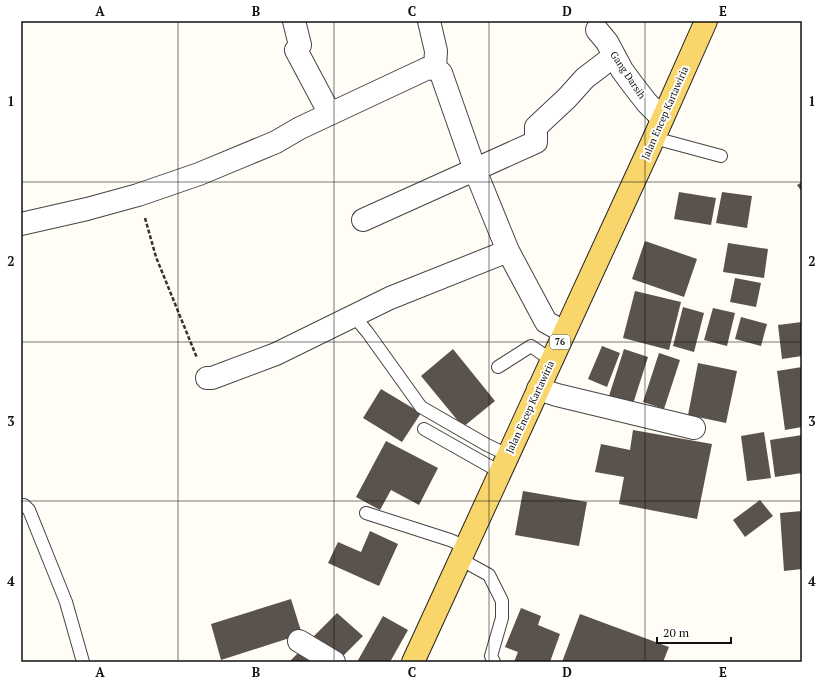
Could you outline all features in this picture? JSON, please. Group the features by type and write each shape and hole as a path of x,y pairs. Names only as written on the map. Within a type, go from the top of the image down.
{"main road":[{"name":"Jalan Encep Kartawiria","path":"413,662 654,138 706,21"}],"street":[{"path":"294,21 300,45 296,50 330,114"},
{"path":"429,21 436,51 435,68"},
{"name":"Gang Darsih","path":"597,30 607,42 632,85 662,118"},
{"path":"363,220 536,142 536,127 567,98 585,78 614,56"},
{"path":"21,224 87,209 198,174 276,142 300,128 426,69 435,68 441,73 475,170 508,251 546,322 564,332"},
{"path":"207,378 212,378 276,354 390,298 508,251"},
{"path":"538,389 557,395 694,428"},
{"path":"299,641 334,662"}],"lane":[{"path":"654,138 721,156"},
{"path":"354,316 420,407 487,445 504,463"},
{"path":"498,367 531,346 551,360"},
{"path":"424,429 504,463"},
{"path":"21,505 24,505 29,510 66,602 83,662"},
{"path":"366,513 450,540 489,575 502,601 502,618 491,656 494,662"}],"path":[{"path":"138,194 156,257 203,372 207,378"}],"building":[{"path":"802,182 802,192 797,185"},
{"path":"679,192 716,198 711,225 674,219"},
{"path":"722,192 752,196 747,228 716,223"},
{"path":"645,241 697,259 684,297 632,279"},
{"path":"728,243 768,249 764,278 723,272"},
{"path":"735,278 761,283 756,307 730,302"},
{"path":"635,291 681,302 669,350 623,338"},
{"path":"683,307 704,313 694,352 673,346"},
{"path":"713,308 735,313 727,346 704,340"},
{"path":"741,317 767,324 761,346 735,339"},
{"path":"802,322 802,356 782,359 778,325"},
{"path":"602,346 620,353 607,387 588,379"},
{"path":"453,349 495,401 463,427 421,376"},
{"path":"624,349 648,357 633,404 609,396"},
{"path":"659,353 680,360 664,409 643,402"},
{"path":"698,363 737,371 726,423 688,415"},
{"path":"802,367 802,427 785,430 777,371"},
{"path":"381,389 421,413 402,442 363,418"},
{"path":"633,430 712,444 697,519 619,504 624,477 595,472 601,444 630,450"},
{"path":"764,432 771,478 747,481 741,436"},
{"path":"802,435 802,473 775,477 770,440"},
{"path":"386,441 438,468 419,505 391,490 380,510 356,497"},
{"path":"523,491 587,502 579,546 515,535"},
{"path":"760,500 773,516 745,537 733,520"},
{"path":"802,511 802,569 784,571 780,513"},
{"path":"370,531 398,544 379,586 328,563 338,542 361,552"},
{"path":"291,599 302,634 221,660 211,624"},
{"path":"521,608 541,616 538,625 560,634 550,662 514,662 518,652 505,647"},
{"path":"337,613 363,636 342,657 313,637"},
{"path":"580,614 669,647 663,662 562,662"},
{"path":"383,616 408,630 390,662 357,662"},
{"path":"301,650 313,662 289,662"}]}
